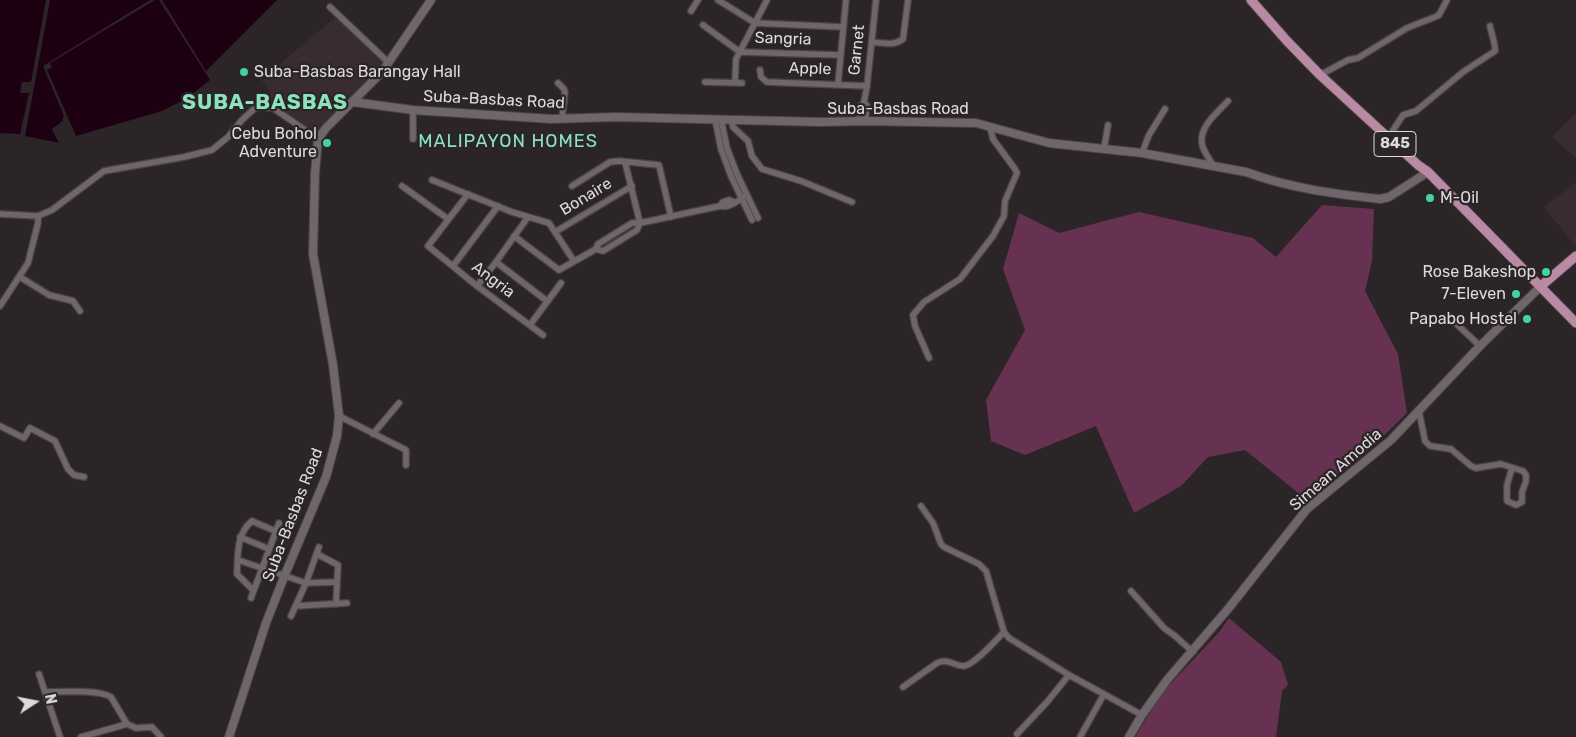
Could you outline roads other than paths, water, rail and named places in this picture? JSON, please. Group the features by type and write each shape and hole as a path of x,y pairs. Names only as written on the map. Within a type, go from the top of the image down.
{"main road":[{"name":"845","path":"1252,0 1287,41 1320,74 1388,138 1428,172 1576,323"},
{"path":"1541,286 1576,256"}],"street":[{"path":"0,214 38,216 52,210 104,171 184,157 212,150 228,137 254,109 259,107 273,108 318,139 326,128 389,63 431,0"},
{"path":"691,11 698,0"},
{"path":"718,0 755,23 843,27"},
{"path":"705,82 739,83 736,59 767,0"},
{"path":"838,84 846,0"},
{"name":"Garnet","path":"862,121 862,106 867,86 876,0"},
{"path":"872,42 894,44 903,39 908,0"},
{"path":"1320,74 1348,60 1358,58 1407,28 1439,15 1448,0"},
{"path":"330,7 389,63"},
{"name":"Sangria","path":"703,25 740,52 840,55"},
{"path":"1388,138 1403,115 1416,111 1429,98 1463,72 1495,51 1496,46 1492,39 1490,26"},
{"name":"Apple","path":"760,70 761,77 767,82 867,86"},
{"path":"558,83 565,92 562,118"},
{"path":"1213,166 1202,144 1205,127 1228,100"},
{"name":"Suba-Basbas Road","path":"353,102 413,110 562,118 616,117 821,122 976,123 1049,142 1142,153 1246,172 1262,178 1328,192 1380,199 1389,197 1428,172"},
{"path":"1142,153 1149,135 1165,109"},
{"path":"413,110 413,139"},
{"path":"718,119 721,149 731,176 755,219"},
{"path":"731,119 733,127 748,141 752,156 762,168 801,181 852,202"},
{"path":"1104,149 1108,125"},
{"path":"929,358 915,326 913,315 924,302 960,279 993,236 1004,216 1005,201 1017,173 993,140 990,127"},
{"name":"Suba-Basbas Road","path":"229,737 266,623 326,477 337,436 339,416 333,365 313,254 315,173 318,139"},
{"path":"572,186 610,162 619,161 659,165 670,217"},
{"path":"625,162 640,223"},
{"path":"432,180 548,223 574,261"},
{"path":"402,186 448,219 468,194"},
{"name":"Bonaire","path":"555,232 632,186"},
{"path":"514,236 559,270 596,249 598,244 632,223 640,223 720,206 723,202 729,200 734,202 744,197"},
{"path":"453,266 498,206"},
{"path":"0,306 28,263 38,216"},
{"path":"477,286 528,217"},
{"name":"Angria","path":"448,219 428,246 477,286 543,335"},
{"path":"496,262 547,301"},
{"path":"20,277 49,295 72,301 80,311"},
{"path":"530,325 561,283"},
{"name":"Simean Amodia","path":"1129,737 1167,680 1193,652 1308,510 1336,484 1376,453 1541,286"},
{"path":"1448,316 1480,346"},
{"path":"373,434 398,403"},
{"path":"1419,411 1425,441 1430,446 1452,449 1471,466 1476,468 1500,464 1520,469 1526,475 1522,502 1516,505 1507,501 1507,485 1512,468"},
{"path":"339,416 406,450 406,464"},
{"path":"0,426 24,438 30,428 55,441 68,469 74,475 84,477"},
{"path":"921,506 933,523 940,544 979,564 986,571 1004,632 1009,638 1069,675 1142,716"},
{"path":"253,590 236,574 240,537 245,526 252,521 275,531"},
{"path":"251,598 278,523"},
{"path":"240,537 269,549"},
{"path":"292,616 318,550 338,564 336,604"},
{"path":"238,560 306,583 337,582"},
{"path":"1131,591 1164,628 1193,652"},
{"path":"296,606 347,603"},
{"path":"903,687 937,663 944,661 964,666 971,664 1004,632"},
{"path":"40,674 60,737"},
{"path":"1017,734 1069,675"},
{"path":"45,692 94,692 108,694 127,724 136,728 152,727 161,737"},
{"path":"1080,737 1104,694"},
{"path":"81,737 127,724"}],"place":[{"name":"Suba-Basbas Barangay Hall","path":"244,72"},
{"name":"Cebu Bohol Adventure","path":"327,143"},
{"name":"M-Oil","path":"1430,198"},
{"name":"Rose Bakeshop","path":"1546,272"},
{"name":"7-Eleven","path":"1516,294"},
{"name":"Papabo Hostel","path":"1527,319"}],"district":[{"name":"SUBA-BASBAS","path":"265,103"},
{"name":"MALIPAYON HOMES","path":"508,142"}]}
